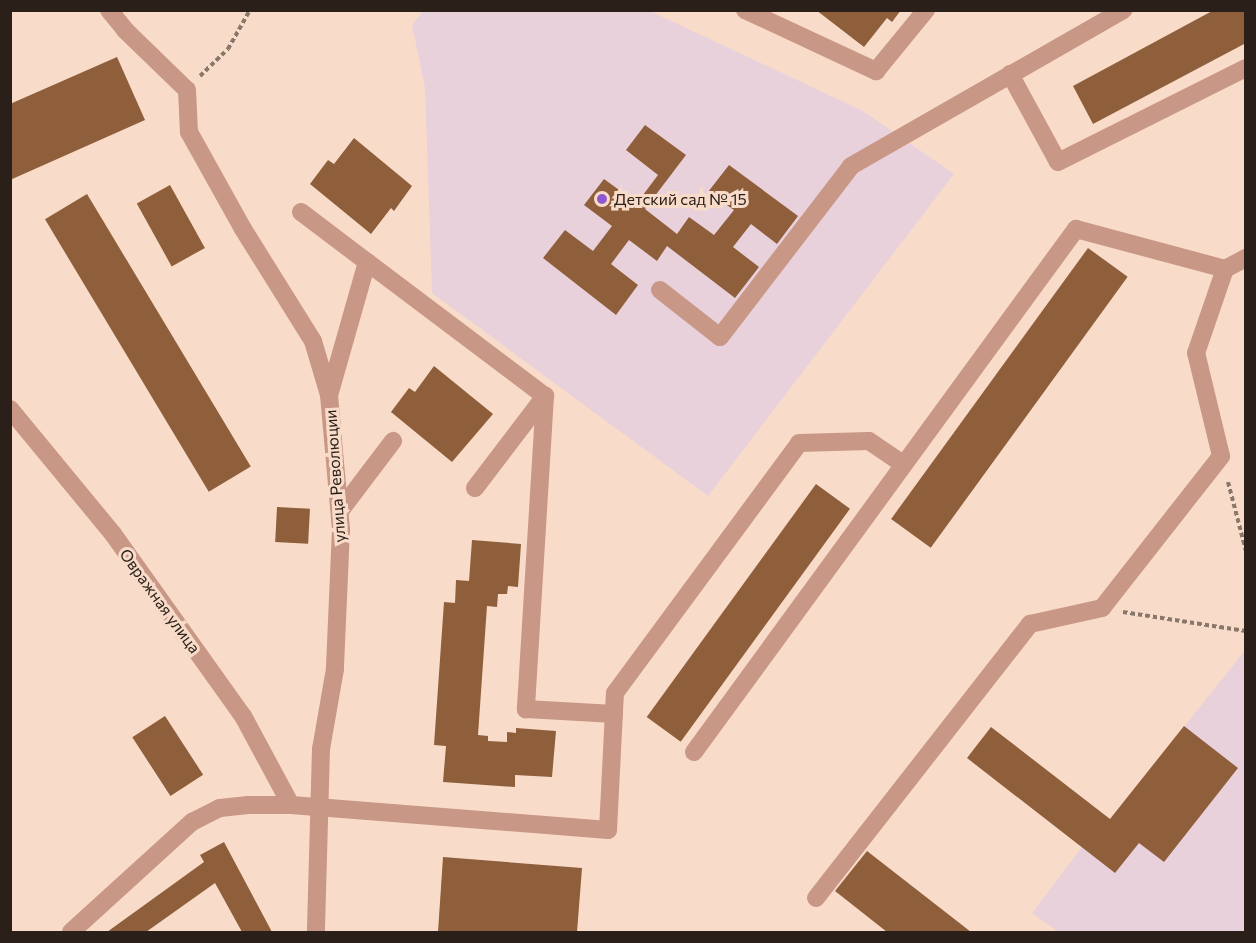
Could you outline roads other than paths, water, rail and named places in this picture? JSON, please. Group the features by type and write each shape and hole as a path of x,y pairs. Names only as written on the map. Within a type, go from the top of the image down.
{"street":[{"name":"улица Революции","path":"110,10 125,30 187,90 189,132 243,229 313,341 329,395 341,529 335,669 321,749 316,933"},
{"path":"745,10 876,72 926,10"},
{"path":"660,290 720,337 851,166 1123,10"},
{"path":"1010,74 1058,162 1245,68"},
{"path":"301,212 545,396"},
{"path":"694,752 1076,229 1225,269"},
{"path":"816,898 1030,624 1102,608 1221,456 1196,353 1225,269 1245,258"},
{"path":"329,395 367,262"},
{"path":"475,488 545,396"},
{"path":"545,396 526,709 614,714"},
{"name":"Овражная улица","path":"10,409 113,534 243,716 291,805"},
{"path":"340,511 393,441"},
{"path":"71,933 192,822 220,808 291,805 608,830 615,693 799,443 869,441 903,464"}],"place":[{"name":"Детский сад № 15","path":"602,199"}]}
